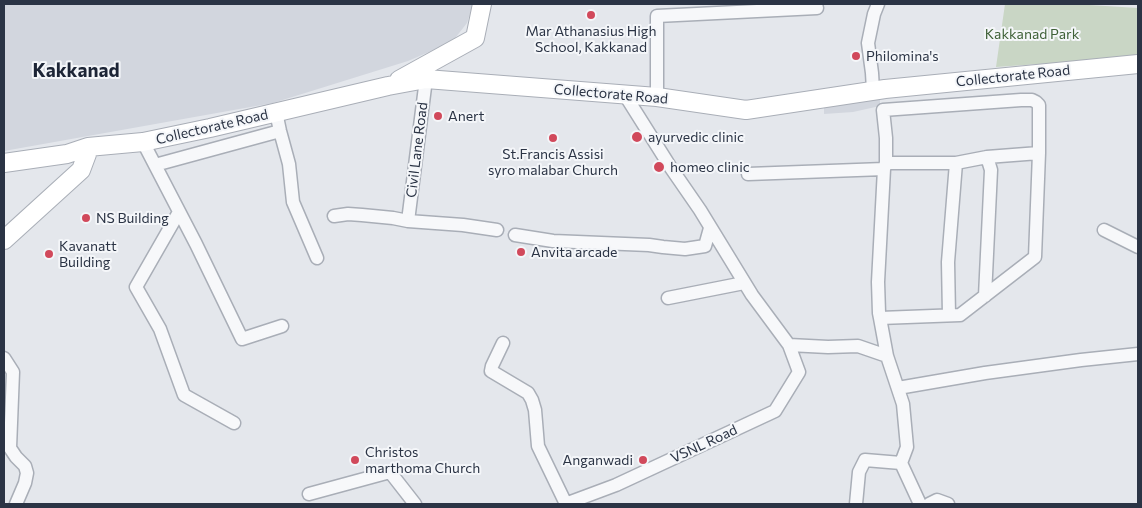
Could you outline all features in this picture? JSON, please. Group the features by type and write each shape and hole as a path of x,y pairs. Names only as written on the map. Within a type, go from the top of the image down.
{"street":[{"path":"388,86 475,38 482,4"},
{"path":"873,90 868,43 878,4"},
{"path":"657,97 657,10 817,8"},
{"name":"Collectorate Road","path":"4,163 143,142 388,86 426,80 657,97 746,110 873,90 1138,64"},
{"name":"Civil Lane Road","path":"408,221 426,80"},
{"path":"625,95 752,295 789,345 858,346 887,356"},
{"path":"880,318 960,315 1035,257 1039,105 1032,100 883,110 886,138 878,282 880,318 887,356 903,404 907,446 901,463 920,504"},
{"path":"276,112 289,164 293,202 316,258"},
{"path":"155,165 280,131"},
{"path":"143,142 196,244 242,339 282,326"},
{"path":"4,156 66,147 85,150 81,170 4,240"},
{"path":"748,174 956,163 987,157 1039,153"},
{"path":"984,296 991,170 987,157"},
{"path":"949,315 948,262 956,163"},
{"path":"179,212 136,287 160,329 184,395 234,423"},
{"path":"334,216 348,214 497,230"},
{"path":"515,235 553,241 649,245 685,249 705,246 710,228"},
{"path":"1104,230 1138,247"},
{"path":"668,298 744,282"},
{"path":"503,343 491,371 528,392 535,410 536,440 565,504"},
{"name":"VSNL Road","path":"565,504 616,485 775,411 799,372 789,345"},
{"path":"898,388 985,373 1138,354"},
{"path":"4,358 13,372 7,449 25,466 27,473 16,504"},
{"path":"856,504 859,472 865,460 901,463"},
{"path":"309,494 390,472 415,504"},
{"path":"929,504 937,500 948,504"}],"shaded area":[{"path":"4,4 473,4 467,23 452,42 408,61 273,103 4,151"},
{"path":"880,93 880,106 853,112 824,114 824,101"}],"green space":[{"name":"Kakkanad Park","path":"1005,4 1073,4 1138,8 1138,57 996,67"}],"place":[{"name":"Mar Athanasius High School, Kakkanad","path":"591,15"},
{"name":"Philomina's","path":"856,56"},
{"name":"Anert","path":"438,116"},
{"name":"ayurvedic clinic","path":"637,137"},
{"name":"St.Francis Assisi syro malabar Church","path":"553,138"},
{"name":"homeo clinic","path":"659,167"},
{"name":"NS Building","path":"86,218"},
{"name":"Anvita arcade","path":"521,252"},
{"name":"Kavanatt Building","path":"49,254"},
{"name":"Christos marthoma Church","path":"355,460"},
{"name":"Anganwadi","path":"643,460"}],"district":[{"name":"Kakkanad","path":"76,71"}]}
